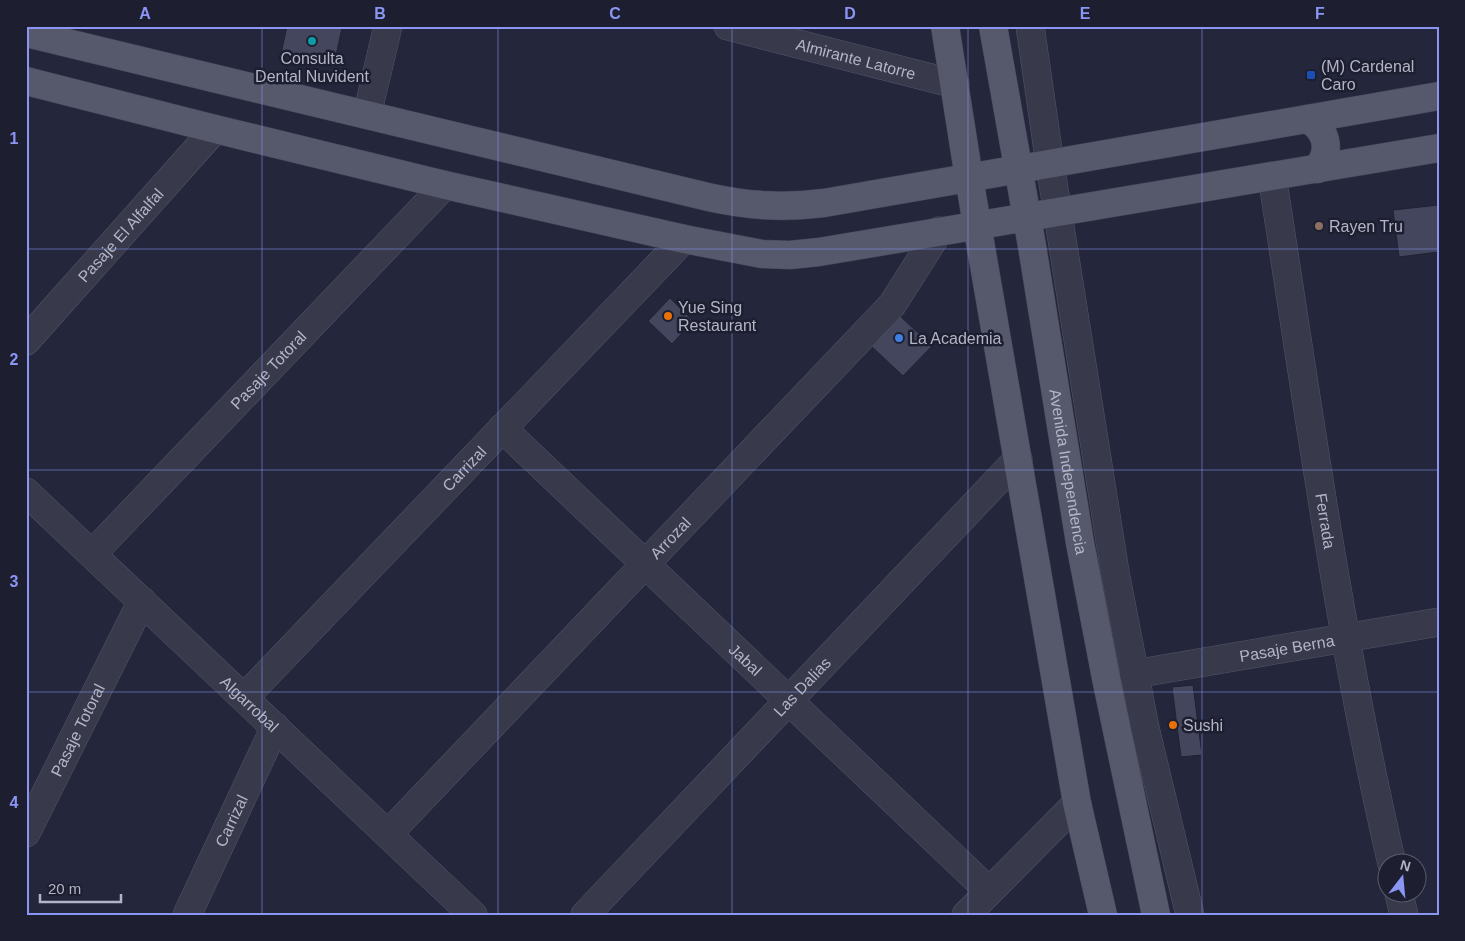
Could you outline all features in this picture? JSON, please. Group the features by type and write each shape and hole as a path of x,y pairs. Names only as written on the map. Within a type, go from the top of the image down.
{"main road":[{"path":"945,26 969,178 1077,803 1103,915"},
{"name":"Avenida Independencia","path":"993,26 1027,217 1080,543 1156,915"},
{"path":"26,33 708,197 760,206 824,203 1439,96"},
{"path":"26,81 445,185 684,239 762,254 790,255 819,252 1439,148"},
{"path":"1308,119 1316,124 1326,140 1325,155 1317,169"}],"street":[{"path":"367,115 388,26"},
{"name":"Almirante Latorre","path":"728,26 955,84"},
{"name":"Avenida Independencia","path":"1030,26 1115,572 1145,728 1190,915"},
{"name":"Pasaje El Alfalfal","path":"26,341 215,129"},
{"name":"Ferrada","path":"1272,176 1345,638 1390,854"},
{"name":"Pasaje Totoral","path":"92,554 445,185"},
{"name":"Arrozal","path":"388,834 892,304 939,231"},
{"name":"Carrizal","path":"244,698 684,239"},
{"name":"Jabal","path":"502,428 989,892"},
{"name":"Las Dalias","path":"585,915 1018,459"},
{"name":"Algarrobal","path":"26,492 473,915"},
{"name":"Pasaje Totoral","path":"26,833 142,601"},
{"name":"Pasaje Berna","path":"1134,674 1439,622"},
{"name":"Carrizal","path":"187,915 275,727"},
{"path":"966,915 1077,803"}],"building":[{"name":"Consulta Dental Nuvident","path":"287,26 342,28 334,65 281,54"},
{"path":"1439,205 1439,252 1399,257 1393,210"},
{"path":"670,298 693,321 672,344 648,321"},
{"path":"899,315 932,346 903,376 870,345"},
{"path":"1193,685 1202,755 1181,757 1172,687"}],"place":[{"name":"Consulta Dental Nuvident","path":"312,41"},
{"name":"(M) Cardenal Caro","path":"1311,75"},
{"name":"Rayen Tru","path":"1319,226"},
{"name":"Yue Sing Restaurant","path":"668,316"},
{"name":"La Academia","path":"899,338"},
{"name":"Sushi","path":"1173,725"}]}
